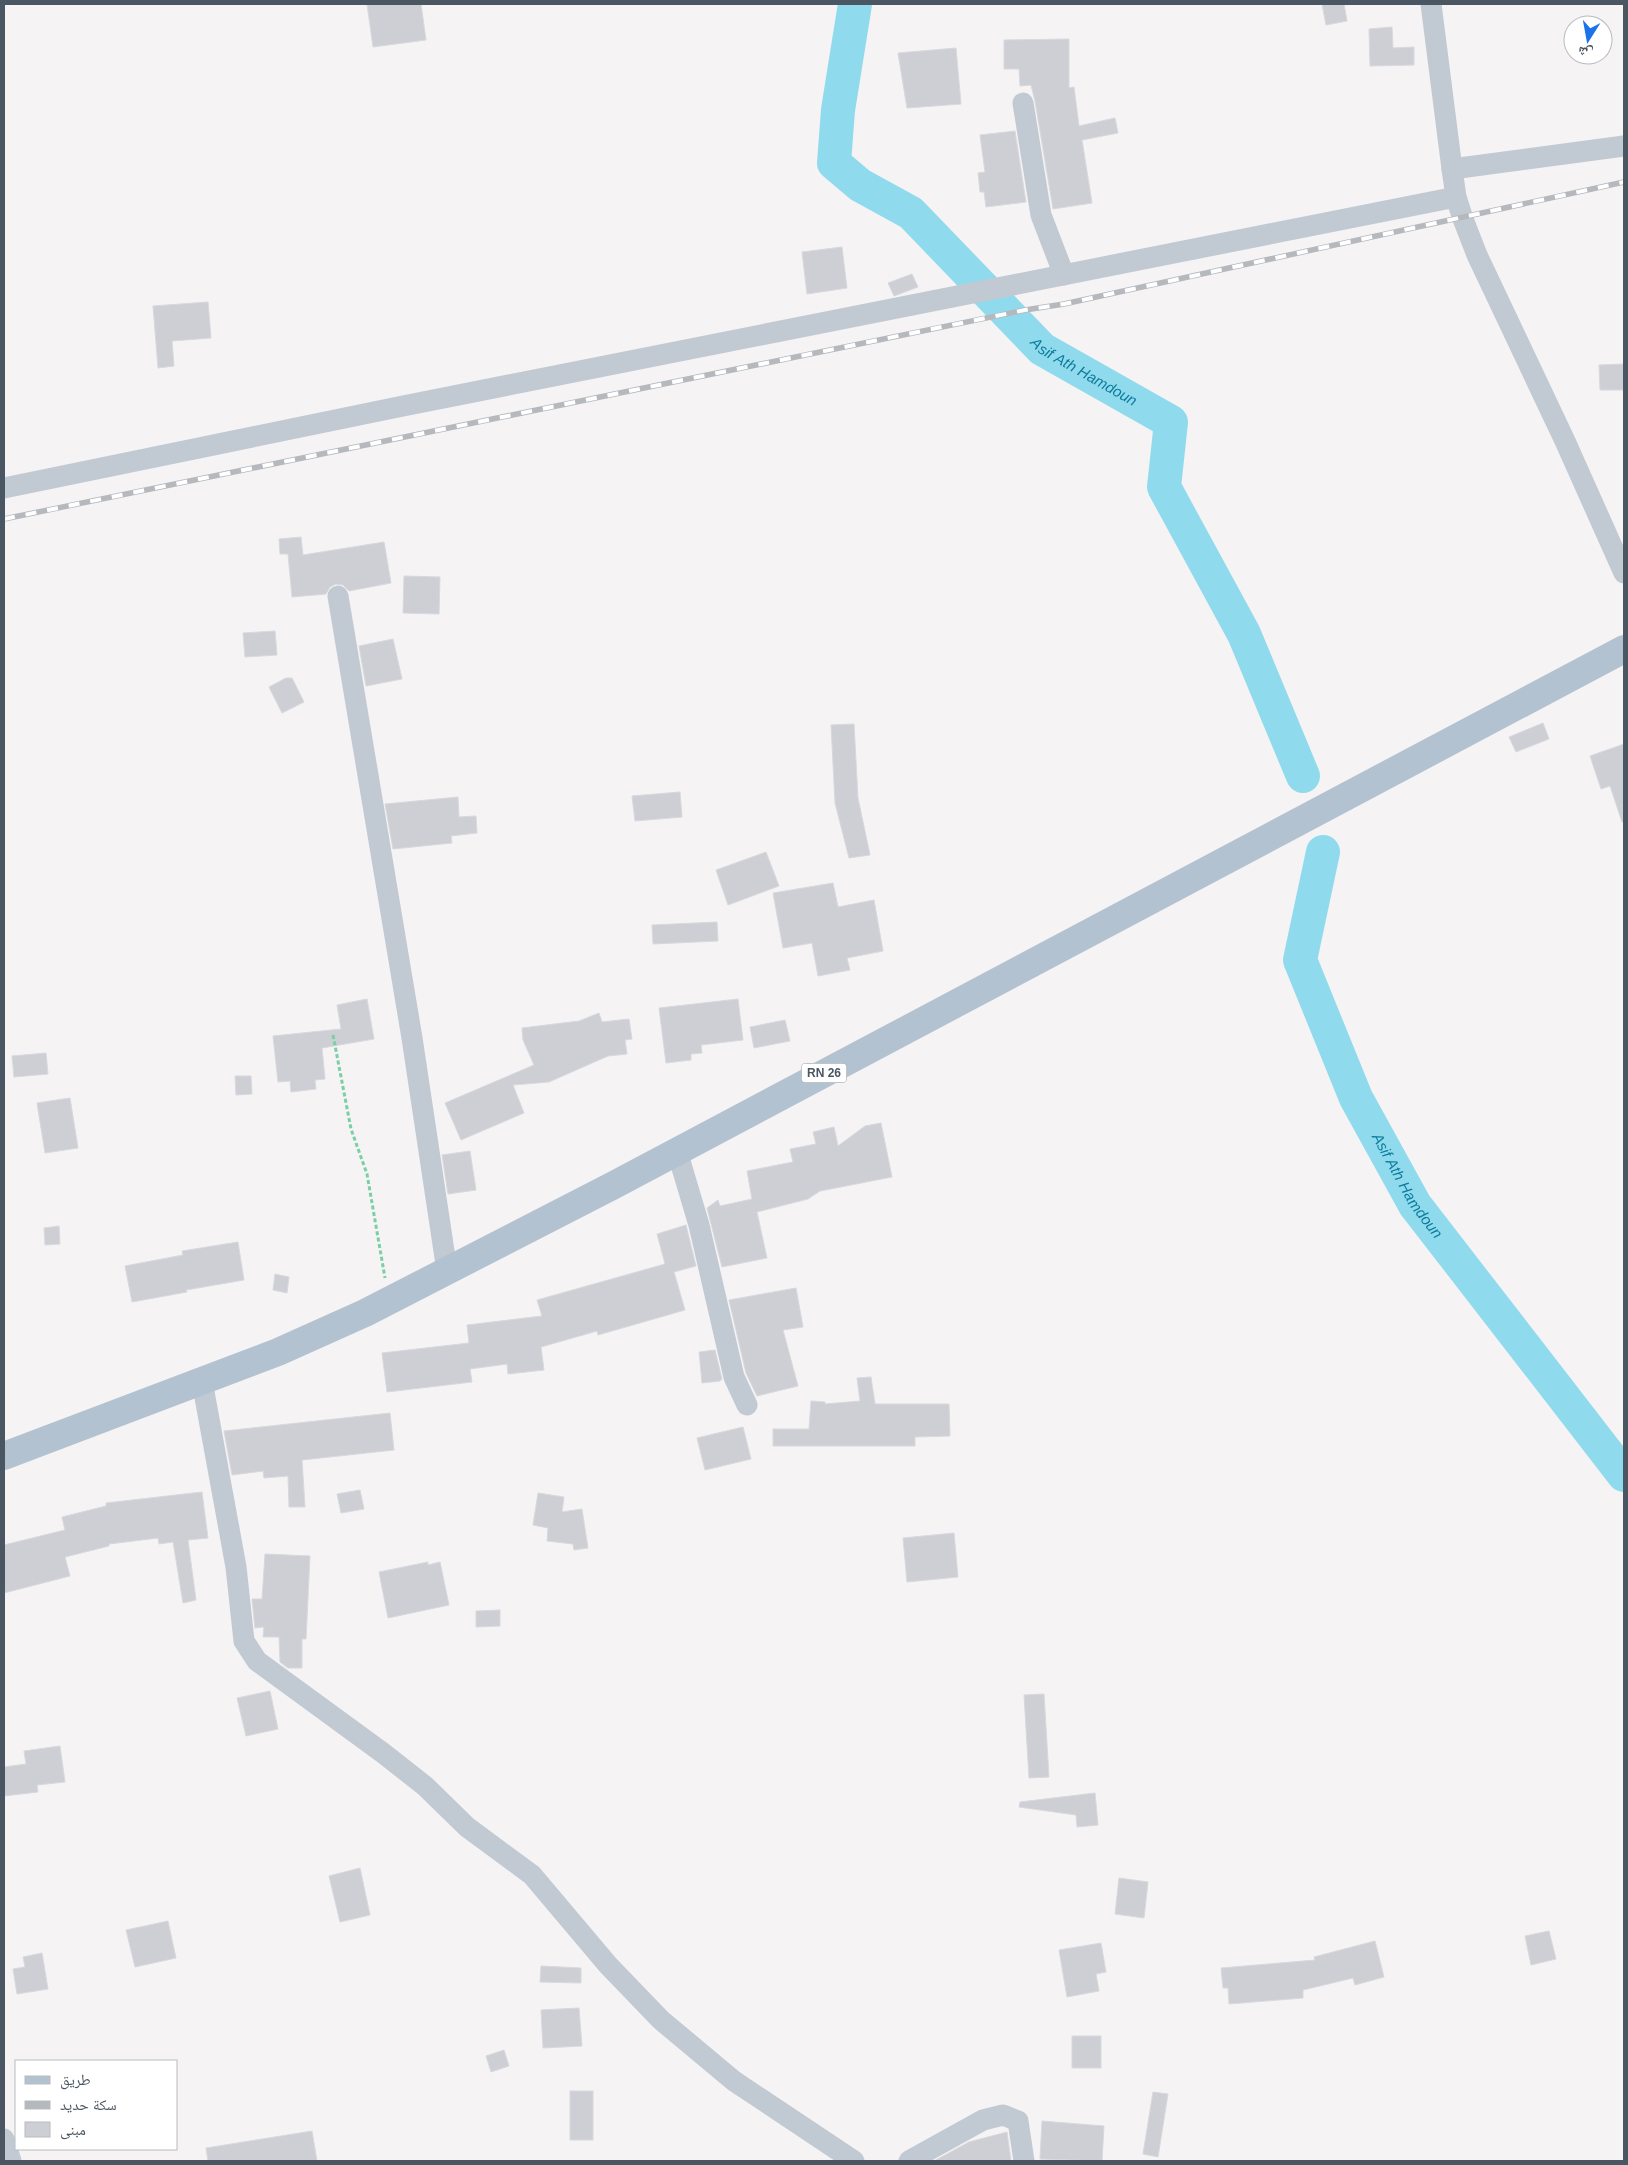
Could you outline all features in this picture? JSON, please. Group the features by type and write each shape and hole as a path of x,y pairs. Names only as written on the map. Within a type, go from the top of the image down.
{"main road":[{"name":"RN 26","path":"4,1456 278,1352 389,1300 677,1151 1624,649"}],"street":[{"path":"1431,4 1456,197 1477,256 1566,441 1624,573"},
{"path":"1023,103 1041,215 1064,275"},
{"path":"1452,169 1624,146"},
{"path":"4,488 403,406 1456,197"},
{"path":"338,596 412,1038 447,1271"},
{"path":"677,1151 700,1225 734,1377 747,1405"},
{"path":"202,1381 236,1567 244,1642 257,1661 397,1764 425,1786 467,1827 532,1875 608,1965 661,2020 734,2081 854,2161"},
{"path":"909,2161 983,2120 1003,2116 1018,2121 1024,2161"},
{"path":"4,2139 12,2161"}],"path":[{"path":"332,1035 351,1129 367,1174 389,1300"}],"building":[{"path":"367,4 421,4 426,40 373,47"},
{"path":"1322,4 1344,4 1347,21 1326,25"},
{"path":"1392,27 1393,48 1414,47 1414,65 1370,66 1369,29"},
{"path":"1069,39 1069,88 1074,87 1079,126 1115,118 1118,133 1082,140 1092,203 1053,209 1031,85 1020,86 1019,69 1004,69 1004,40"},
{"path":"956,48 961,104 907,108 898,53"},
{"path":"1015,131 1026,202 986,207 984,192 980,192 978,173 985,172 980,135"},
{"path":"842,247 847,288 807,294 802,252"},
{"path":"912,274 918,287 894,296 888,283"},
{"path":"208,302 211,338 172,341 174,366 158,368 153,306"},
{"path":"1624,364 1624,390 1600,390 1599,365"},
{"path":"301,537 303,555 384,542 391,583 349,591 343,585 336,584 330,587 326,594 292,597 288,554 280,554 279,539"},
{"path":"404,576 440,577 439,614 403,613"},
{"path":"275,631 277,655 245,657 243,633"},
{"path":"393,639 402,679 366,686 359,646"},
{"path":"286,678 292,678 304,702 282,713 269,687"},
{"path":"1543,723 1549,739 1516,752 1509,737"},
{"path":"854,724 858,798 870,855 849,858 835,803 831,725"},
{"path":"1624,744 1624,821 1622,822 1610,786 1601,789 1590,756"},
{"path":"680,792 682,817 635,821 632,796"},
{"path":"458,797 459,817 476,816 477,833 451,836 452,843 393,849 385,804"},
{"path":"766,852 779,886 728,905 716,870"},
{"path":"833,883 838,907 874,900 883,951 847,958 850,970 818,976 812,943 783,948 773,893"},
{"path":"717,922 718,941 653,944 652,925"},
{"path":"367,999 374,1039 322,1048 325,1079 315,1080 316,1089 291,1092 290,1081 278,1082 273,1036 341,1029 337,1005"},
{"path":"738,999 743,1040 701,1045 702,1053 691,1054 691,1060 666,1063 659,1008"},
{"path":"599,1013 602,1022 629,1019 632,1039 625,1040 627,1054 608,1056 549,1082 513,1085 524,1113 461,1140 445,1103 534,1065 523,1040 522,1028 579,1021"},
{"path":"785,1020 790,1041 754,1048 750,1027"},
{"path":"46,1053 48,1074 14,1077 12,1056"},
{"path":"235,1076 251,1076 252,1094 236,1095"},
{"path":"70,1098 78,1148 45,1153 37,1103"},
{"path":"881,1123 892,1177 820,1191 808,1199 757,1212 767,1258 722,1267 707,1208 718,1200 720,1206 752,1199 747,1171 793,1162 790,1149 816,1144 813,1132 834,1127 838,1146 865,1126"},
{"path":"470,1151 476,1190 448,1194 442,1155"},
{"path":"686,1225 696,1266 674,1272 685,1310 598,1335 597,1331 541,1347 544,1370 508,1374 507,1364 470,1369 472,1382 387,1392 382,1353 469,1343 467,1325 542,1316 537,1300 665,1264 657,1234"},
{"path":"59,1226 60,1244 45,1245 44,1228"},
{"path":"238,1242 244,1280 132,1302 125,1266 183,1255 182,1251"},
{"path":"275,1274 289,1277 287,1293 273,1290"},
{"path":"796,1288 803,1327 783,1330 798,1386 757,1396 746,1373 729,1300"},
{"path":"715,1350 722,1379 720,1381 702,1383 699,1352"},
{"path":"871,1377 875,1404 949,1404 950,1436 915,1437 915,1446 773,1446 773,1429 809,1429 811,1401 825,1402 825,1404 860,1401 857,1378"},
{"path":"390,1413 394,1450 302,1460 305,1507 289,1507 288,1476 264,1478 263,1471 232,1475 224,1431"},
{"path":"743,1427 751,1459 705,1470 697,1438"},
{"path":"360,1490 364,1509 341,1513 337,1494"},
{"path":"202,1492 208,1538 188,1540 196,1600 183,1603 173,1542 159,1544 158,1538 109,1544 109,1546 65,1557 70,1576 4,1593 4,1545 65,1530 62,1517 106,1506 106,1503"},
{"path":"538,1493 564,1497 562,1512 582,1509 588,1548 574,1550 573,1544 547,1541 548,1528 533,1525"},
{"path":"954,1533 958,1577 907,1582 903,1538"},
{"path":"265,1554 310,1556 306,1639 302,1639 302,1668 288,1668 280,1662 279,1637 263,1637 264,1627 255,1628 252,1599 262,1599"},
{"path":"428,1562 428,1565 440,1562 449,1605 388,1618 379,1572"},
{"path":"500,1610 500,1626 476,1627 476,1611"},
{"path":"270,1691 278,1729 246,1736 237,1698"},
{"path":"1044,1694 1049,1777 1029,1778 1024,1695"},
{"path":"60,1746 65,1782 37,1785 38,1792 4,1796 4,1767 26,1764 24,1751"},
{"path":"1095,1793 1098,1825 1077,1827 1076,1815 1019,1807 1020,1802"},
{"path":"360,1868 370,1915 340,1922 329,1876"},
{"path":"1119,1878 1148,1882 1144,1918 1115,1914"},
{"path":"168,1921 176,1958 135,1967 126,1930"},
{"path":"1549,1931 1556,1959 1531,1965 1525,1936"},
{"path":"1375,1941 1384,1977 1355,1985 1353,1978 1303,1990 1303,1998 1229,2004 1228,1988 1223,1988 1221,1968 1315,1960 1314,1957"},
{"path":"1101,1943 1106,1972 1096,1974 1099,1991 1067,1997 1059,1950"},
{"path":"42,1953 48,1989 17,1994 13,1969 25,1967 23,1957"},
{"path":"541,1966 581,1968 581,1983 540,1982"},
{"path":"579,2008 582,2046 543,2048 541,2010"},
{"path":"1072,2036 1101,2036 1101,2068 1072,2068"},
{"path":"504,2050 509,2066 491,2072 486,2056"},
{"path":"570,2091 593,2091 593,2140 570,2140"},
{"path":"1153,2092 1168,2094 1158,2157 1143,2154"},
{"path":"1042,2121 1104,2126 1102,2161 1040,2159"},
{"path":"312,2131 317,2161 208,2161 206,2148"},
{"path":"1007,2132 1011,2161 934,2161 969,2142"}],"waterway":[{"name":"Asif Ath Hamdoun","path":"855,4 838,110 834,163 860,185 911,213 1042,349 1171,422 1164,487 1244,634 1303,776"},
{"name":"Asif Ath Hamdoun","path":"1323,852 1300,960 1356,1098 1415,1205 1624,1475"}],"railway":[{"path":"4,519 1025,310 1064,304 1624,182"}]}
